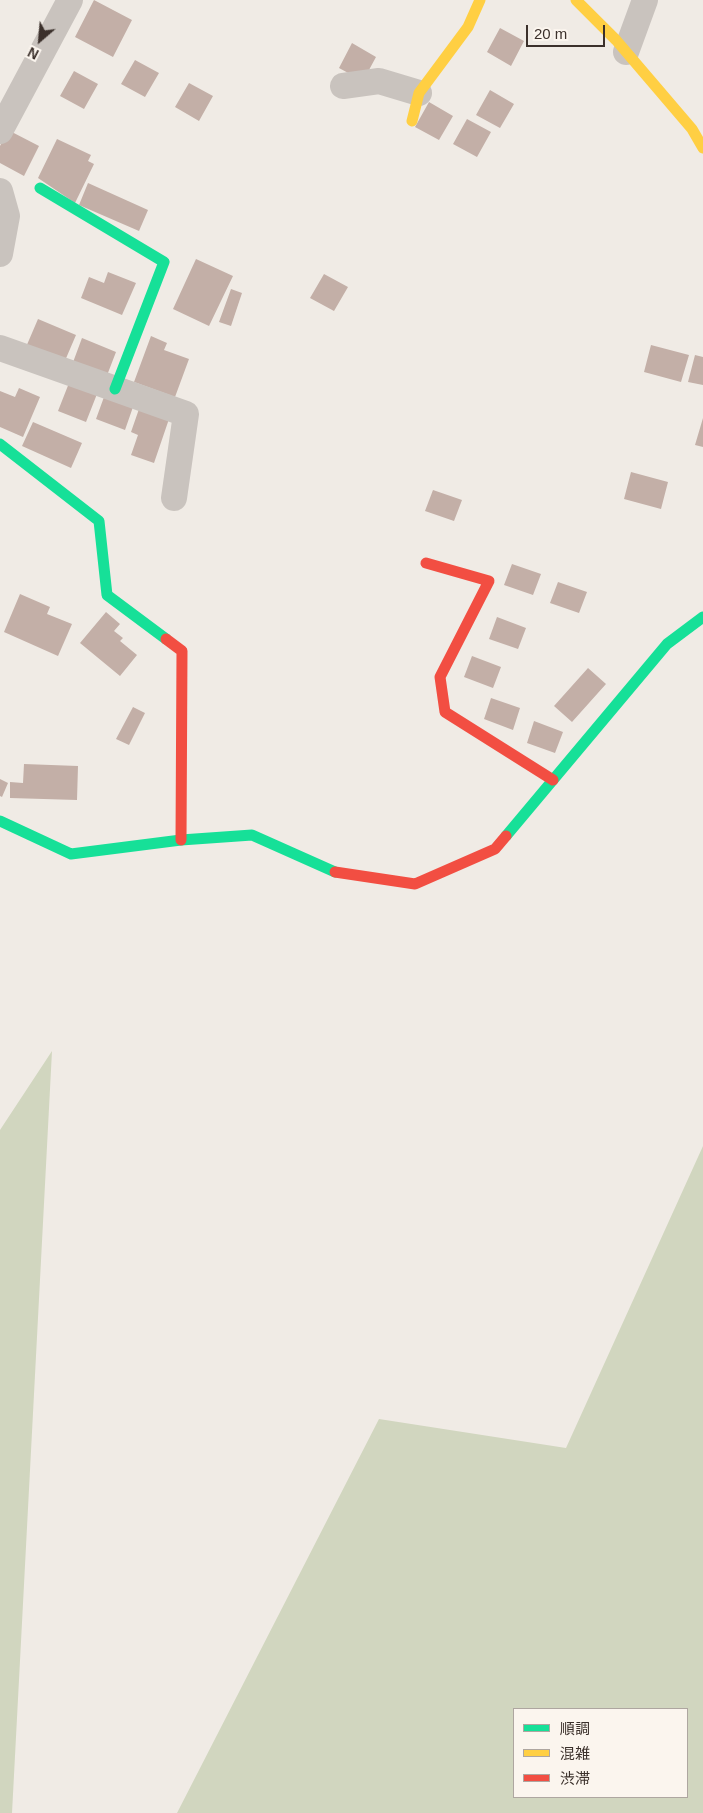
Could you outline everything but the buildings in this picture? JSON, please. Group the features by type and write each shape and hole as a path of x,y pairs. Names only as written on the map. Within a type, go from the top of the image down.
{"street":[{"path":"0,131 70,0"},
{"path":"412,121 419,93 468,27 480,0"},
{"path":"576,0 626,52 692,129 703,148"},
{"path":"626,52 645,0"},
{"path":"343,86 379,81 419,93"},
{"path":"40,188 164,262 115,389"},
{"path":"0,191 7,216 0,254"},
{"path":"0,348 186,414 174,498"},
{"path":"0,444 100,521 107,595 182,651 181,840"},
{"path":"426,563 489,581 440,676 445,712 553,780"},
{"path":"0,821 71,854 181,840 252,835 333,872 416,884 495,849 667,644 703,617"}],"green space":[{"path":"52,1051 12,1813 0,1813 0,1130"},
{"path":"703,1146 703,1813 177,1813 379,1419 566,1448"}],"traffic: fast":[{"path":"40,188 164,262 115,389"},
{"path":"0,444 99,521 107,595 166,639"},
{"path":"506,836 667,644 703,617"},
{"path":"0,821 71,854 181,840 252,835 335,872"}],"traffic: slow":[{"path":"412,121 419,93 468,27 480,0"},
{"path":"576,0 616,40 692,129 703,148"}],"traffic: jam":[{"path":"426,563 489,581 440,677 445,712 553,780"},
{"path":"166,639 182,651 181,840"},
{"path":"335,872 415,884 495,849 506,836"}]}
